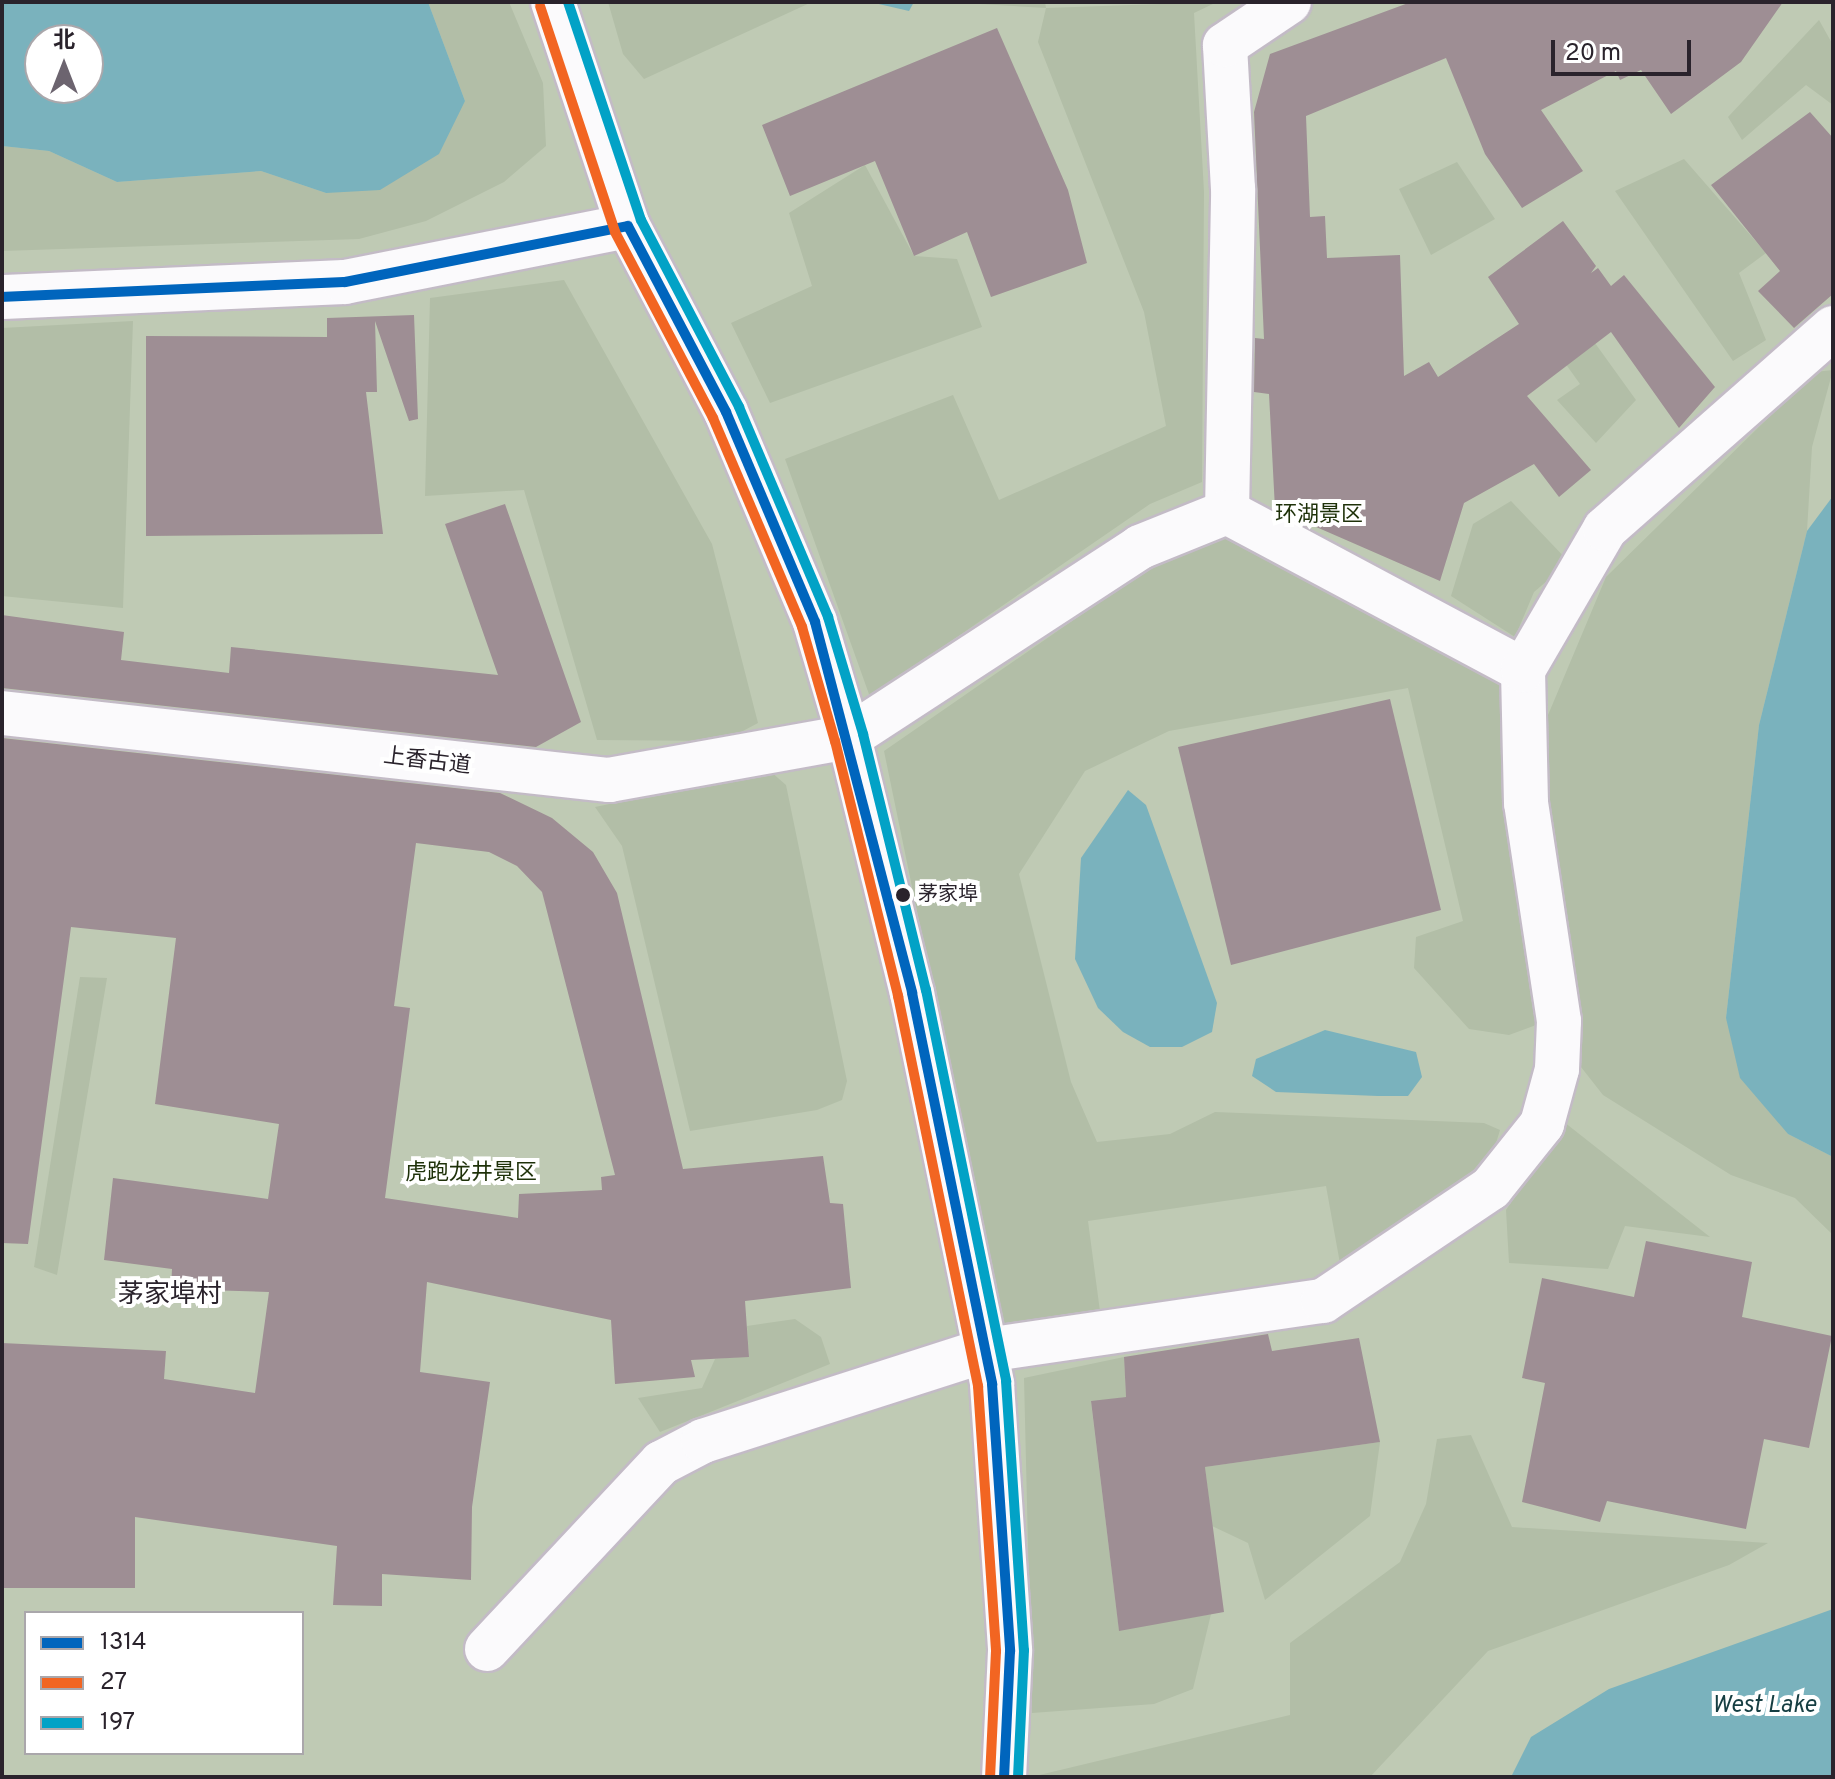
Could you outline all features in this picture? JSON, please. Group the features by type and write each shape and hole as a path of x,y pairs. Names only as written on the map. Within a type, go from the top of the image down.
{"street":[{"path":"553,2 628,226 726,412 815,622 849,737 912,993 986,1350 1010,1651 1004,1777"},
{"path":"1227,512 1233,189 1225,45 1289,2"},
{"path":"2,297 345,282 628,226"},
{"path":"487,1649 661,1463 703,1441 986,1350 1323,1301 1491,1188 1542,1124 1557,1069 1559,1021 1526,803 1523,670 1605,529 1833,328"},
{"path":"849,737 1140,547 1227,512"},
{"path":"1227,512 1523,670"},
{"name":"上香古道","path":"2,713 594,782 849,737"}],"green space":[{"path":"2,2 1833,2 1833,1777 2,1777"},
{"path":"428,2 509,2 543,83 546,146 504,182 426,221 359,239 2,251 2,146 49,151 117,182 261,171 326,193 465,101"},
{"path":"608,2 812,2 644,79 623,54"},
{"path":"945,2 1045,2 1046,8"},
{"path":"1217,2 1194,13 1204,192 1202,482 1150,504 870,697 785,459 953,395 999,500 1166,426 1144,312 1038,42 1046,8"},
{"path":"1819,20 1833,45 1833,105 1806,85 1742,140 1728,117"},
{"path":"1684,159 1766,253 1739,273 1766,340 1733,361 1615,191"},
{"path":"1457,162 1495,219 1431,255 1399,189"},
{"path":"865,165 914,256 957,259 982,327 770,403 731,323 812,286 789,213"},
{"path":"564,280 712,544 758,723 724,741 597,740 524,490 425,496 430,298"},
{"path":"1569,307 1636,400 1596,443 1557,400 1580,384 1540,328"},
{"path":"133,321 123,608 2,596 2,328"},
{"path":"1833,370 1812,447 1807,531 1759,725 1726,1018 1788,1134 1833,1157 1833,1235 1795,1198 1731,1175 1603,1095 1581,1067 1540,821 1543,727 1606,577 1815,372"},
{"path":"1511,501 1569,562 1534,592 1515,637 1451,596 1473,524"},
{"path":"1223,533 1501,680 1501,784 1536,1025 1509,1035 1469,1029 1414,968 1416,937 1463,921 1408,688 1169,731 1085,771 1019,874 1071,1082 1097,1142 1170,1134 1215,1112 1484,1123 1500,1130 1490,1163 1341,1269 1326,1186 1088,1221 1101,1319 1004,1333 884,751 1153,565"},
{"path":"770,771 786,785 847,1081 842,1100 817,1110 690,1131 622,846 595,807"},
{"path":"80,977 107,978 57,1275 34,1267"},
{"path":"1564,1122 1710,1237 1625,1226 1608,1269 1509,1263 1506,1210"},
{"path":"795,1319 821,1337 830,1364 660,1432 638,1398 702,1388 715,1359 749,1356 747,1326"},
{"path":"1124,1357 1126,1397 1091,1402 1119,1630 1211,1614 1193,1689 1154,1704 1032,1713 1024,1378"},
{"path":"1471,1435 1512,1527 1768,1543 1729,1565 1488,1651 1370,1777 1031,1777 1290,1715 1290,1643 1400,1562 1426,1504 1437,1439"},
{"path":"1380,1442 1370,1516 1265,1600 1248,1543 1212,1526 1205,1467"}],"water":[{"path":"2,2 428,2 465,101 439,154 380,190 326,193 261,171 117,182 49,151 2,146"},
{"path":"870,2 914,2 909,11"},
{"path":"1833,496 1833,1157 1788,1134 1740,1078 1726,1018 1759,725 1807,531"},
{"path":"1128,790 1146,805 1217,1003 1212,1032 1182,1047 1150,1047 1123,1032 1098,1008 1075,959 1081,858"},
{"path":"1325,1030 1416,1052 1422,1077 1408,1096 1378,1096 1276,1092 1252,1076 1256,1059"},
{"name":"West Lake","path":"1833,1609 1833,1777 1511,1777 1531,1737 1609,1689"}],"building":[{"path":"1411,2 1783,2 1741,62 1671,114 1641,70 1620,80 1616,71 1541,110 1583,171 1522,208 1485,154 1446,58 1306,116 1310,217 1325,216 1327,258 1400,255 1404,376 1429,362 1438,377 1519,324 1488,277 1563,221 1596,266 1591,273 1598,268 1611,286 1624,275 1715,387 1679,428 1611,332 1527,396 1591,470 1559,497 1534,464 1464,503 1440,581 1275,509 1269,394 1254,392 1255,338 1264,339 1254,112 1270,54"},
{"path":"997,28 1068,190 1087,263 991,297 967,232 914,256 875,161 790,196 762,125"},
{"path":"1810,112 1833,138 1833,294 1794,328 1758,291 1780,271 1711,185"},
{"path":"414,315 418,419 409,421 375,321 377,392 366,392 383,534 146,536 146,336 327,337 327,318"},
{"path":"505,504 581,722 536,747 2,688 2,615 124,632 121,660 229,673 231,647 498,675 445,524"},
{"path":"1390,699 1441,910 1231,965 1178,747"},
{"path":"2,738 500,793 552,818 593,852 617,893 683,1169 823,1156 830,1203 843,1204 851,1288 745,1301 749,1357 691,1360 695,1377 615,1384 611,1320 427,1282 420,1372 490,1382 472,1507 471,1580 382,1574 382,1606 333,1605 337,1546 135,1517 135,1588 2,1588 2,1343 166,1351 164,1379 255,1393 269,1292 171,1289 172,1269 104,1260 113,1178 268,1199 279,1124 155,1104 176,938 71,927 28,1244 2,1243","holes":["416,843 489,852 517,866 542,892 615,1175 601,1177 602,1190 519,1194 518,1218 385,1198 410,1008 394,1006"]},
{"path":"1646,1241 1752,1262 1742,1317 1832,1336 1809,1448 1764,1439 1746,1529 1607,1501 1600,1522 1522,1502 1545,1383 1522,1378 1542,1278 1634,1297"},
{"path":"1268,1334 1272,1351 1359,1338 1380,1442 1205,1467 1224,1612 1119,1631 1091,1401 1126,1397 1124,1357"}],"transit line":[{"name":"197","path":"568,2 641,220 739,407 828,617 863,734 926,990 1006,1381 1024,1650 1018,1777"},
{"name":"27","path":"540,6 615,232 713,418 802,627 835,741 898,996 978,1386 996,1651 990,1776"},
{"name":"1314","path":"628,226 726,412 815,622 912,993 992,1384 1010,1651 1004,1777"},
{"name":"1314","path":"2,297 345,282 628,226"}],"place":[{"name":"茅家埠","path":"903,895"}],"district":[{"name":"茅家埠村","path":"170,1296"}],"park label":[{"name":"环湖景区","path":"1319,516"},
{"name":"虎跑龙井景区","path":"471,1174"}]}
